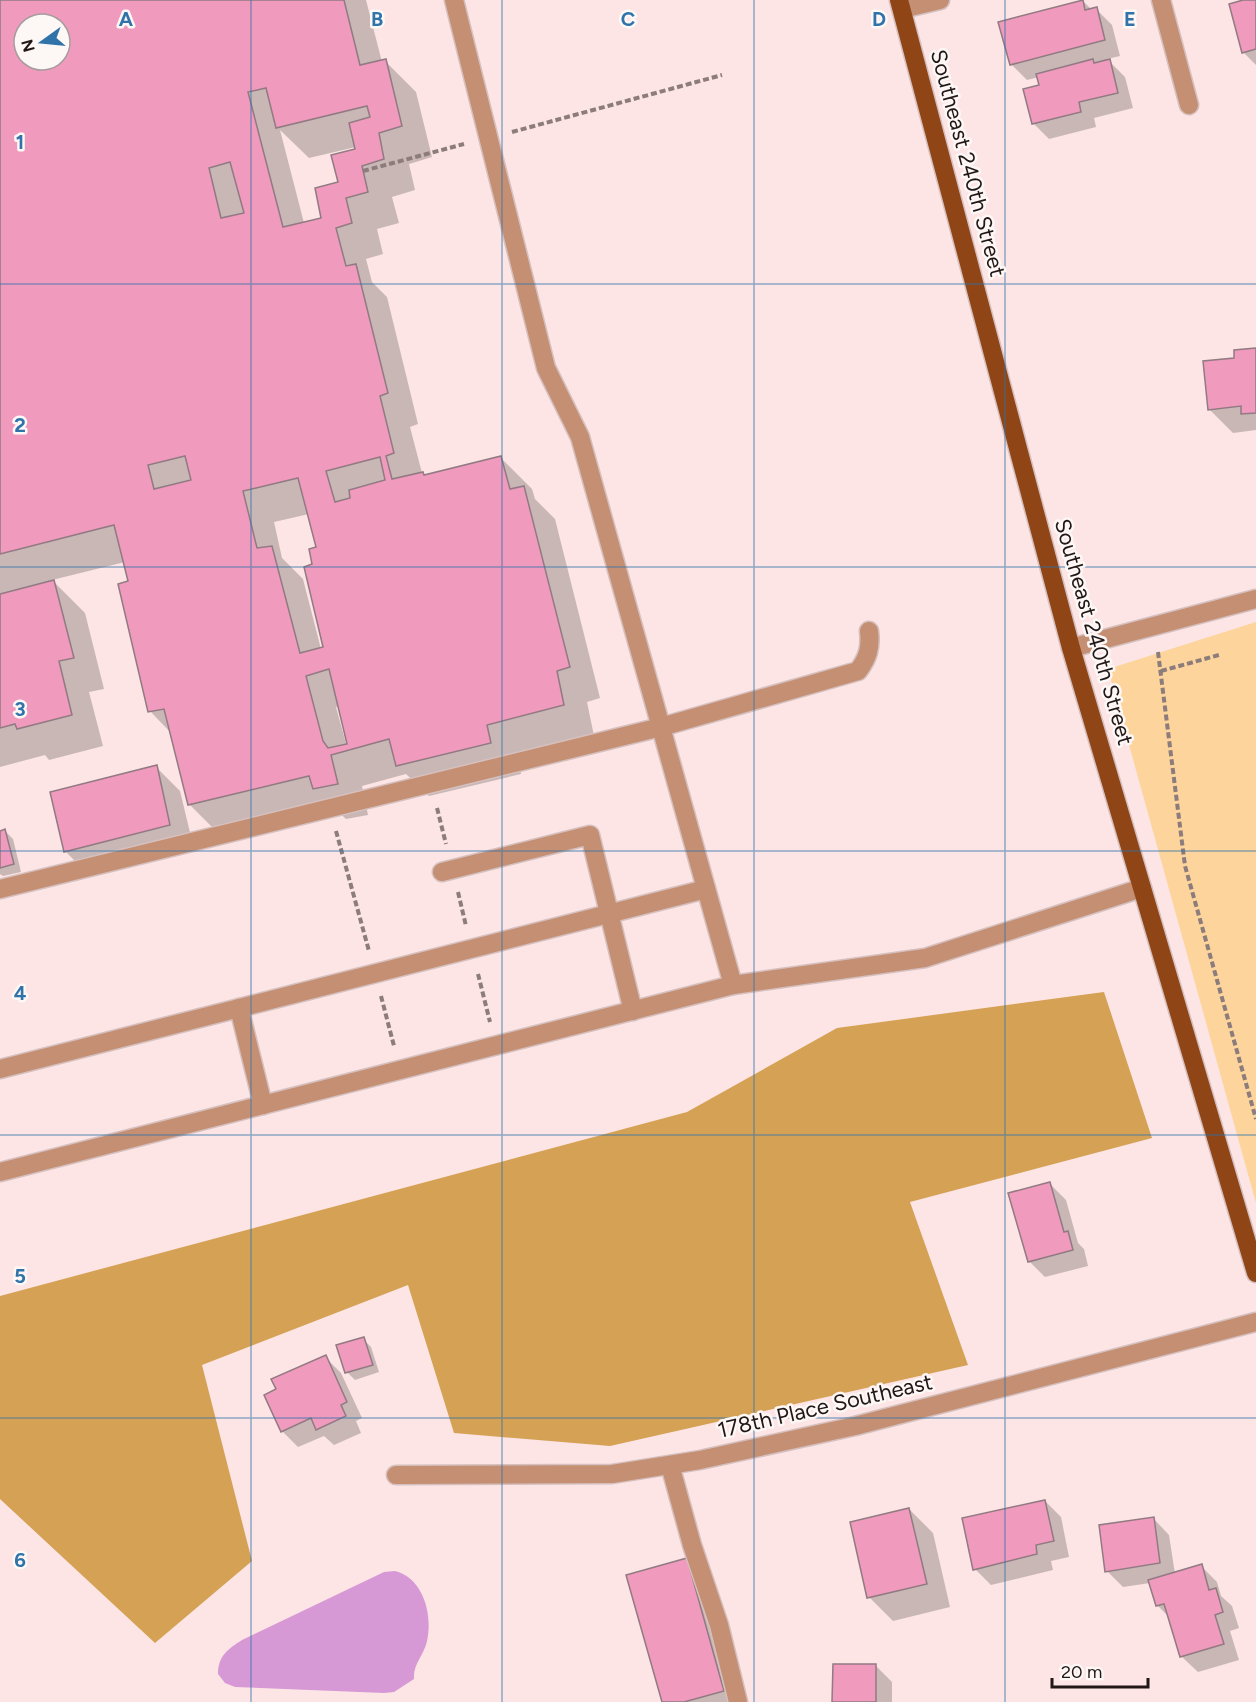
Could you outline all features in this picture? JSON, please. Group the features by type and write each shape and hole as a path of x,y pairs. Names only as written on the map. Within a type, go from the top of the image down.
{"main road":[{"name":"Southeast 240th Street","path":"901,5 1071,648 1256,1273"}],"street":[{"path":"454,0 546,368 580,436 733,985"},
{"path":"901,5 940,0"},
{"path":"1161,0 1189,105"},
{"path":"1071,648 1256,599"},
{"path":"0,889 661,727 858,671 866,660 870,644 869,631"},
{"path":"447,870 590,836 633,1011"},
{"path":"0,1172 733,985 925,958 1142,888"},
{"path":"0,1069 706,889"},
{"path":"239,1008 263,1105"},
{"name":"178th Place Southeast","path":"396,1474 612,1474 669,1465 855,1426 1256,1322"},
{"path":"669,1465 692,1545 719,1625 738,1702"}],"path":[{"path":"363,171 723,75"},
{"path":"1155,626 1185,866 1256,1119"},
{"path":"1161,671 1220,655"},
{"path":"430,783 447,870 471,949 496,1046"},
{"path":"330,807 400,1070"}],"shaded area":[{"path":"1256,622 1256,1203 1108,669"},
{"path":"1104,992 1152,1138 910,1202 968,1365 610,1446 454,1433 408,1285 202,1365 252,1561 155,1643 0,1499 0,1296 687,1112 837,1028"},
{"path":"395,1571 413,1581 424,1598 428,1631 426,1646 415,1668 414,1679 394,1692 235,1687 225,1683 218,1674 222,1658 242,1640 384,1572"}],"building":[{"path":"0,0 344,0 360,65 386,59 402,126 379,133 384,159 362,166 368,192 346,198 352,223 336,228 346,266 356,264 388,393 380,396 394,453 386,456 392,479 423,472 424,475 501,456 510,489 524,486 570,667 557,671 564,705 487,725 491,743 396,766 389,739 331,755 338,784 313,789 309,776 188,805 164,709 148,712 118,584 128,581 114,525 0,554","holes":["266,88 276,128 367,106 370,117 349,123 355,149 331,155 338,182 315,188 321,218 283,227 248,92","230,162 244,213 221,218 209,168","185,456 191,480 154,489 148,465","380,457 385,480 349,490 350,498 335,502 326,471","298,478 316,547 309,549 312,564 304,567 323,647 300,653 272,546 257,548 243,491","329,669 347,744 328,748 323,741 306,676"]},
{"path":"1083,0 1085,10 1097,7 1105,40 1010,65 998,22"},
{"path":"1243,0 1256,0 1256,49 1242,53 1229,4"},
{"path":"1093,59 1094,63 1110,59 1118,93 1079,102 1081,112 1032,124 1023,89 1039,85 1036,74"},
{"path":"1256,348 1256,413 1241,414 1241,406 1208,410 1203,361 1234,358 1234,350"},
{"path":"54,580 74,658 59,661 72,715 17,729 15,724 0,728 0,594"},
{"path":"157,765 170,825 64,852 50,792"},
{"path":"5,829 14,864 0,868 0,831"},
{"path":"1050,1182 1064,1232 1068,1231 1073,1250 1028,1262 1008,1193"},
{"path":"364,1337 373,1365 345,1373 336,1345"},
{"path":"326,1355 347,1402 341,1405 346,1416 316,1430 311,1418 281,1432 264,1395 276,1389 271,1379"},
{"path":"1045,1500 1054,1541 1036,1545 1037,1554 973,1570 962,1518"},
{"path":"909,1508 927,1584 867,1598 850,1522"},
{"path":"1154,1517 1160,1563 1105,1572 1099,1525"},
{"path":"687,1558 724,1691 684,1702 662,1702 626,1575"},
{"path":"1202,1564 1209,1590 1216,1588 1223,1612 1215,1615 1224,1644 1180,1657 1164,1604 1156,1606 1148,1580"},
{"path":"833,1664 876,1664 876,1702 832,1702"}]}
